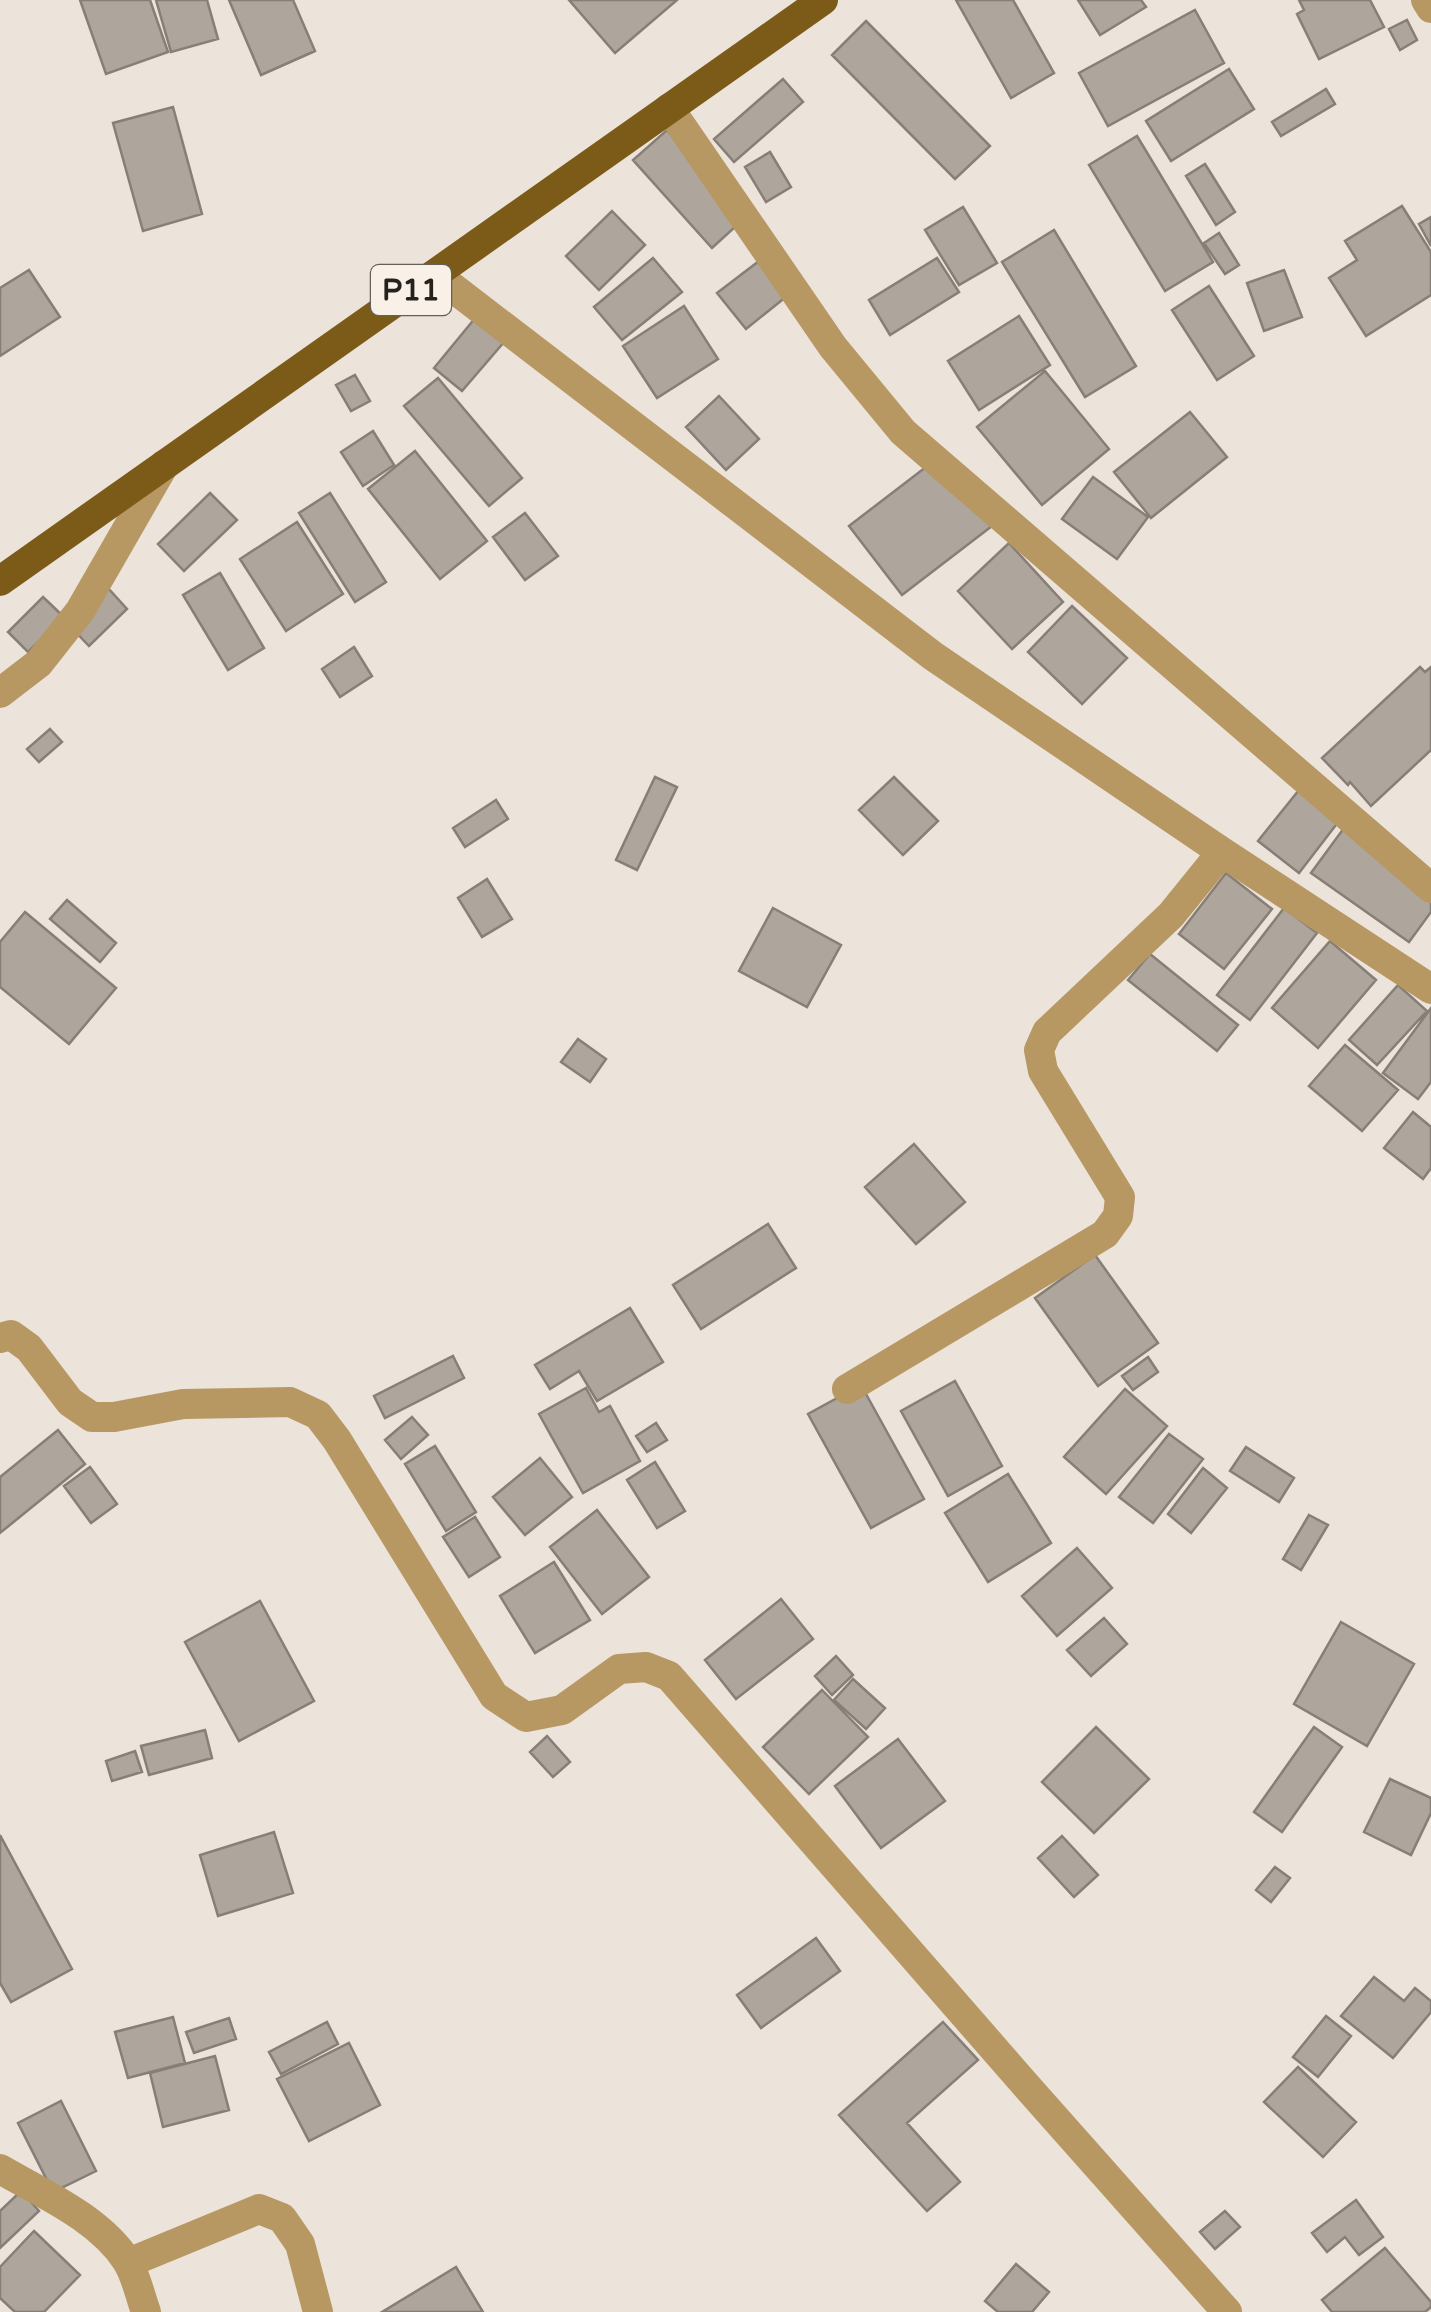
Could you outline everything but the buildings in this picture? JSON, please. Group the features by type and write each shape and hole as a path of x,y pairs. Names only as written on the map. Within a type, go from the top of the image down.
{"main road":[{"name":"P11","path":"0,581 822,0"}],"street":[{"path":"1426,0 1431,8"},
{"path":"669,108 833,347 903,432 1431,888"},
{"path":"435,274 933,656 1431,989"},
{"path":"0,693 38,663 80,611 164,465"},
{"path":"847,1389 1105,1234 1118,1216 1120,1197 1043,1071 1039,1050 1048,1032 1171,915 1222,852"},
{"path":"0,1338 11,1335 28,1348 70,1402 92,1416 183,1404 246,1402 290,1402 318,1415 338,1440 494,1696 526,1717 562,1710 619,1669 646,1667 669,1676 1227,2312"},
{"path":"0,2169 76,2214 109,2240 128,2263 146,2312"},
{"path":"128,2263 260,2209 282,2218 300,2244 318,2312"}]}
